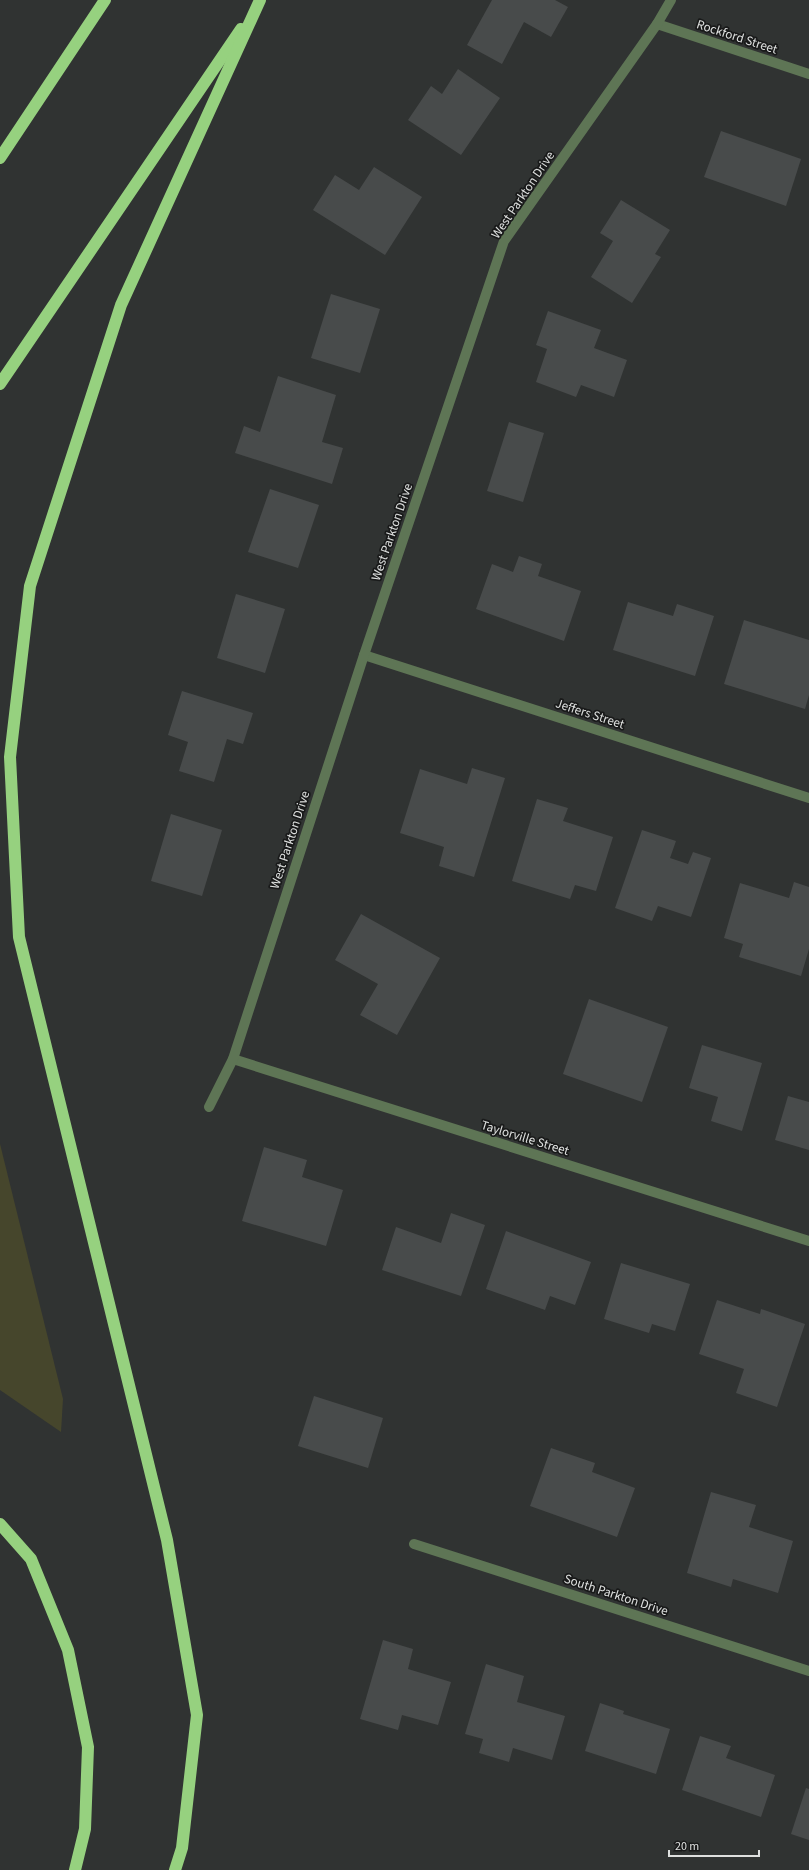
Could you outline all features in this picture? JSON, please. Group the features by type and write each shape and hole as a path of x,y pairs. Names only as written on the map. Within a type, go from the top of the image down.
{"highway":[{"path":"0,158 105,0"},
{"path":"0,384 260,0"},
{"path":"175,1870 182,1848 197,1715 167,1540 19,937 10,757 30,586 121,305 260,0"},
{"path":"0,1524 30,1559 68,1650 88,1747 85,1829 75,1870"}],"street":[{"name":"West Parkton Drive","path":"209,1107 232,1059 364,655 504,241 656,24 671,0"},
{"name":"Rockford Street","path":"656,24 809,74"},
{"name":"Jeffers Street","path":"364,655 809,798"},
{"name":"Taylorville Street","path":"232,1059 809,1241"},
{"name":"South Parkton Drive","path":"414,1544 809,1671"}],"shaded area":[{"path":"0,1144 63,1399 61,1432 0,1390"}],"building":[{"path":"492,0 555,0 568,7 551,37 524,22 502,64 467,45"},
{"path":"458,69 500,98 461,155 408,120 431,86 442,94"},
{"path":"721,131 801,159 786,206 704,177"},
{"path":"374,167 422,197 385,255 313,210 335,175 359,190"},
{"path":"621,200 670,230 655,254 661,257 632,303 591,277 613,241 600,233"},
{"path":"331,294 380,309 360,373 311,358"},
{"path":"548,311 601,330 594,348 627,360 614,397 581,385 576,397 536,382 547,349 536,345"},
{"path":"278,376 336,395 322,442 343,448 332,484 235,453 244,426 260,432"},
{"path":"509,422 544,433 523,502 487,491"},
{"path":"270,489 319,505 298,568 248,552"},
{"path":"519,556 542,564 538,576 581,591 564,641 476,609 492,564 513,572"},
{"path":"236,594 285,609 265,673 217,658"},
{"path":"628,602 673,616 677,604 714,616 695,676 613,650"},
{"path":"744,620 809,640 809,695 805,709 724,684"},
{"path":"182,691 253,713 243,744 227,739 214,782 179,771 188,742 168,735"},
{"path":"472,768 505,778 474,877 439,866 444,847 400,833 420,769 467,784"},
{"path":"537,799 568,808 563,821 613,837 596,891 575,885 570,899 512,881"},
{"path":"171,814 222,830 202,896 151,881"},
{"path":"642,830 676,841 670,858 688,864 693,852 711,858 691,917 658,906 652,921 615,908"},
{"path":"794,882 809,887 809,949 801,976 739,957 743,944 724,938 740,883 789,898"},
{"path":"361,914 440,958 397,1035 360,1015 378,984 335,960"},
{"path":"589,999 668,1027 642,1102 563,1074"},
{"path":"702,1045 762,1063 742,1131 711,1121 718,1097 689,1088"},
{"path":"788,1096 809,1102 809,1150 775,1140"},
{"path":"264,1147 307,1160 302,1177 343,1190 326,1246 242,1221"},
{"path":"451,1213 485,1225 461,1296 382,1270 396,1227 441,1243"},
{"path":"506,1231 591,1262 575,1305 550,1296 545,1310 486,1289"},
{"path":"621,1263 690,1284 675,1331 652,1324 649,1333 604,1319"},
{"path":"717,1300 760,1314 761,1309 805,1324 777,1407 736,1393 744,1369 699,1354"},
{"path":"314,1396 383,1418 368,1468 298,1446"},
{"path":"551,1448 595,1463 592,1472 635,1488 617,1537 530,1506"},
{"path":"711,1492 756,1505 749,1527 793,1541 778,1593 733,1579 731,1587 687,1573"},
{"path":"383,1640 413,1649 408,1669 451,1682 438,1725 402,1715 398,1730 360,1719"},
{"path":"486,1664 524,1676 517,1702 565,1716 552,1760 513,1748 509,1762 479,1753 483,1739 465,1734"},
{"path":"600,1703 624,1711 623,1714 670,1729 656,1774 585,1751"},
{"path":"700,1736 731,1746 726,1758 775,1775 761,1817 682,1790"},
{"path":"806,1788 809,1789 809,1840 791,1834"}]}
